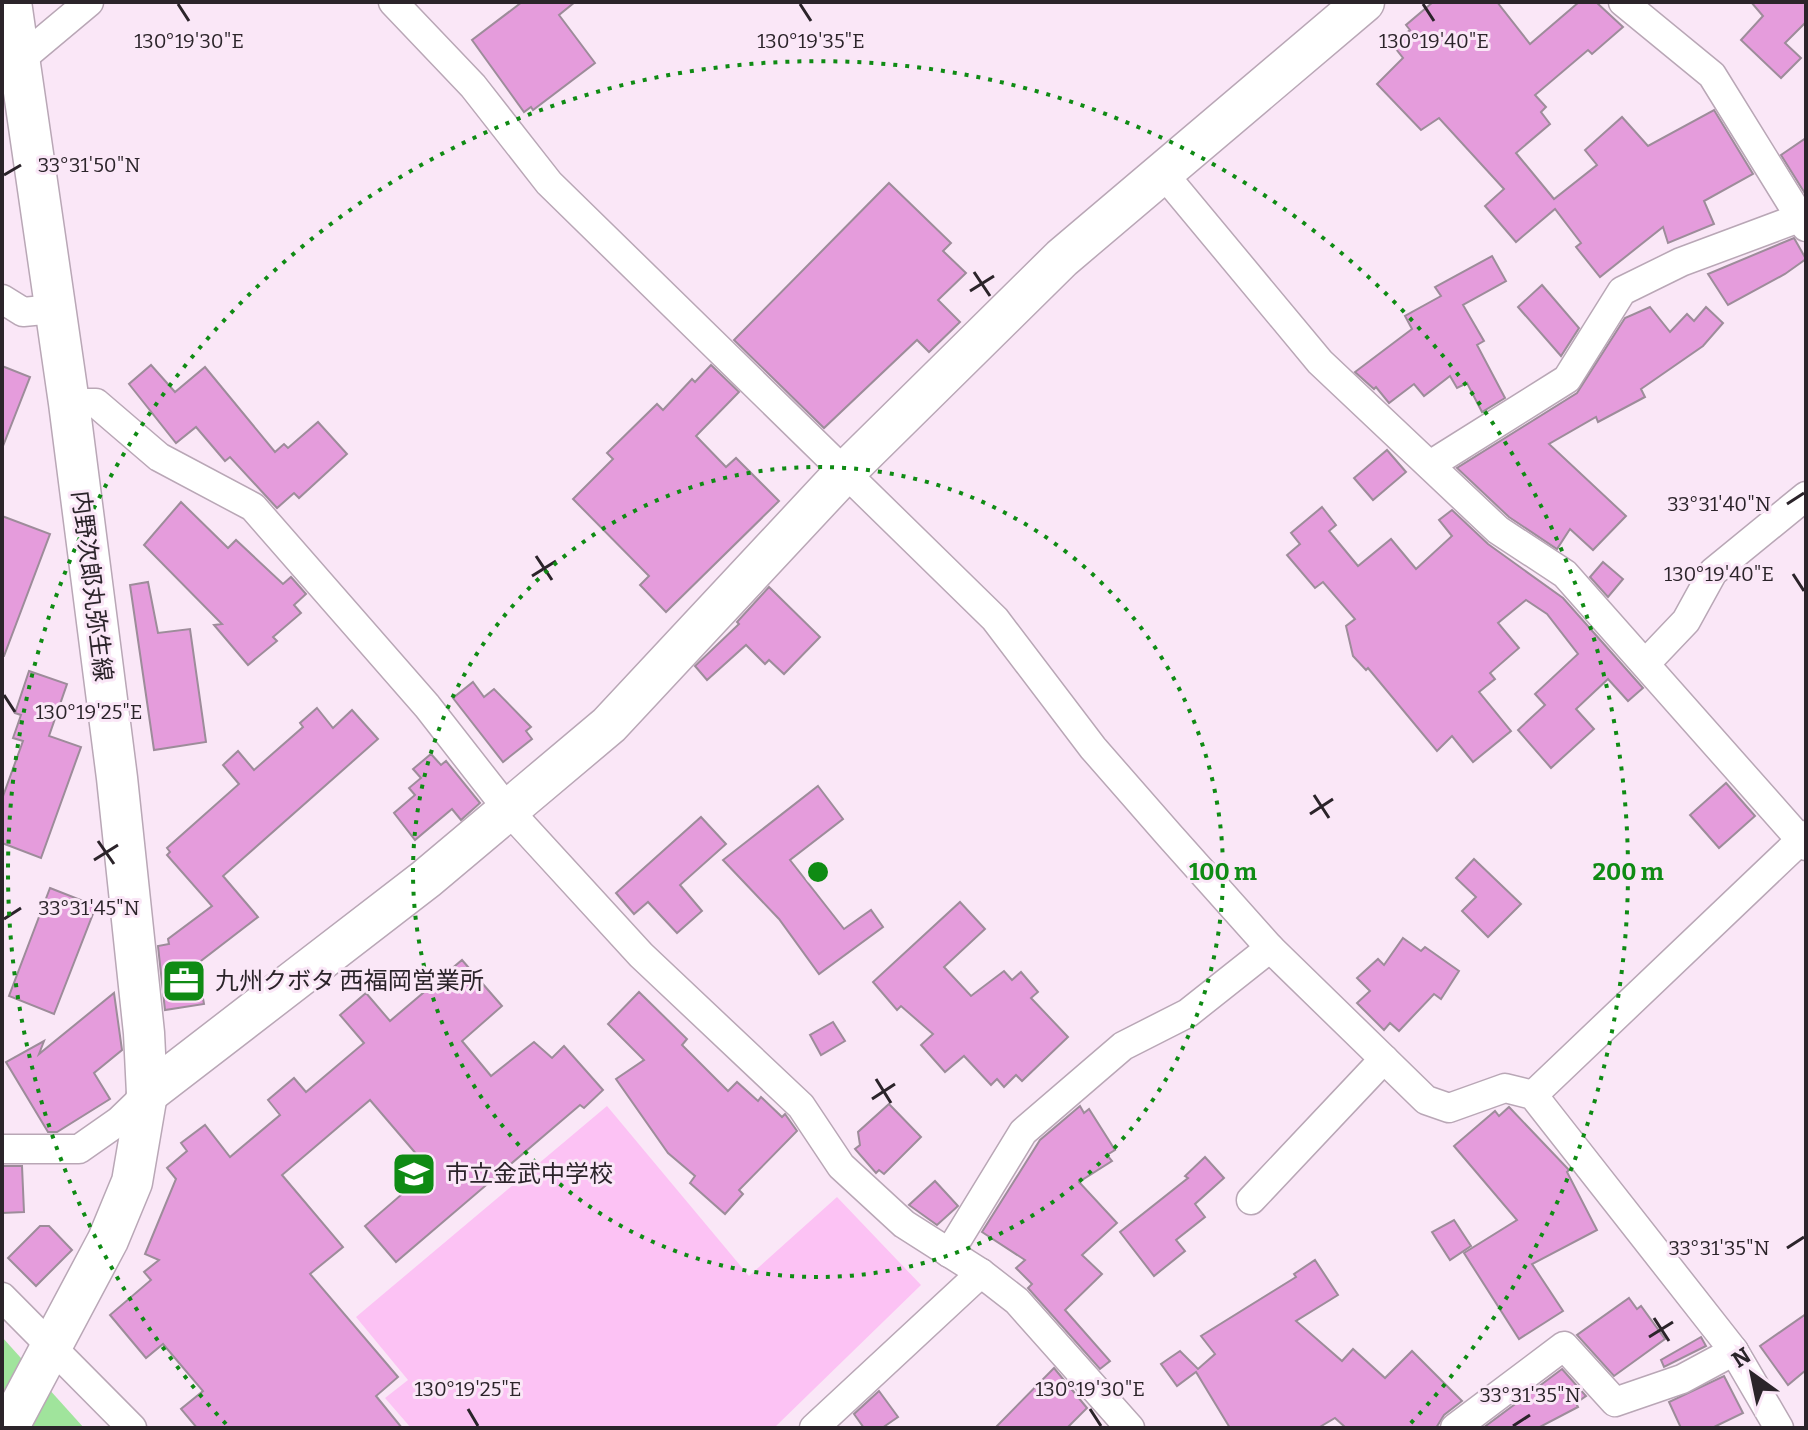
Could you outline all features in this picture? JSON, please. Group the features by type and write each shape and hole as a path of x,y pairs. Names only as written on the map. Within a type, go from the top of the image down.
{"street":[{"name":"内野次郎丸弥生線","path":"8,1428 108,1240 132,1182 147,1094 144,1033 117,778 69,403 11,67 11,2"},
{"path":"11,67 89,2"},
{"path":"393,2 473,86 549,183 995,619 1030,660 1093,748 1270,948 1426,1100 1449,1108 1505,1088 1533,1095 1734,1351 1779,1428"},
{"path":"2,1149 79,1149 119,1121 147,1094 426,879 509,811 609,725 846,471 1062,258 1364,2"},
{"path":"1430,465 1567,379 1622,291 1681,262 1802,223 1712,75 1623,2"},
{"path":"1162,172 1320,362 1498,530 1565,574 1804,841 1533,1095"},
{"path":"3,302 23,312 54,309"},
{"path":"69,403 96,403 159,457 253,507 427,706 509,811 641,955 801,1106 841,1166 904,1224 981,1273 1017,1301 1124,1427"},
{"path":"1646,663 1686,621 1713,572 1806,496"},
{"path":"949,1253 1023,1132 1123,1046 1188,1013 1270,948"},
{"path":"1251,1200 1384,1059"},
{"path":"814,1428 981,1273"},
{"path":"2,1297 132,1428"},
{"path":"1455,1428 1564,1346 1615,1402 1682,1379 1734,1351"}],"shaded area":[{"path":"607,1106 749,1276 837,1197 921,1285 774,1428 411,1428 385,1398 408,1380 356,1317"},
{"path":"2,1337 84,1428 2,1428"}],"building":[{"path":"522,2 575,2 559,15 595,63 533,110 531,107 524,112 472,40"},
{"path":"1433,2 1497,2 1530,44 1579,2 1596,2 1623,27 1592,54 1588,50 1535,95 1546,107 1541,112 1550,124 1516,153 1554,199 1597,165 1585,150 1622,117 1648,146 1714,110 1753,174 1704,201 1714,224 1668,243 1663,227 1600,277 1576,247 1581,243 1555,209 1516,242 1485,206 1504,189 1439,118 1421,130 1377,84 1403,58 1392,44 1410,30 1406,25"},
{"path":"1751,2 1806,2 1806,22 1785,43 1801,58 1781,78 1741,40 1763,16"},
{"path":"1806,138 1806,195 1781,155"},
{"path":"889,183 951,243 943,251 966,273 938,300 960,322 929,352 917,340 824,428 734,340"},
{"path":"1794,238 1806,259 1728,305 1708,274"},
{"path":"1492,256 1506,281 1463,305 1484,341 1477,345 1505,398 1482,412 1467,383 1457,388 1450,376 1424,396 1414,384 1389,403 1376,387 1374,389 1355,372 1412,329 1405,316 1441,296 1435,287"},
{"path":"1542,285 1579,328 1561,356 1518,307"},
{"path":"1650,307 1670,332 1687,314 1694,321 1706,307 1723,323 1703,346 1641,389 1645,397 1598,422 1596,417 1549,444 1626,516 1593,550 1570,529 1557,549 1509,517 1457,468 1577,393 1625,318"},
{"path":"151,365 175,392 205,367 275,452 284,444 288,448 318,422 347,454 299,498 294,493 277,508 230,457 225,461 196,427 176,443 129,384"},
{"path":"711,365 739,392 696,436 726,467 736,458 779,501 666,612 640,585 649,576 573,499 613,459 607,453 657,404 663,410 692,379 695,382"},
{"path":"2,366 30,377 3,446 2,445"},
{"path":"1387,450 1406,472 1373,500 1354,478"},
{"path":"181,502 228,548 236,540 283,584 291,577 306,594 294,605 301,613 273,637 277,641 248,665 214,625 222,624 144,545"},
{"path":"1322,507 1336,525 1329,531 1358,566 1391,539 1416,569 1452,536 1439,520 1452,510 1488,544 1563,598 1643,688 1628,701 1608,679 1576,709 1594,729 1551,768 1518,730 1545,705 1535,694 1578,654 1547,614 1526,600 1498,623 1519,648 1490,673 1495,679 1479,692 1511,731 1473,762 1452,736 1437,751 1368,668 1366,670 1353,656 1346,626 1355,619 1323,582 1315,588 1287,555 1300,544 1291,533"},
{"path":"2,516 50,534 4,656 2,656"},
{"path":"1603,562 1623,579 1608,597 1590,577"},
{"path":"148,582 158,633 190,629 206,742 154,750 130,585"},
{"path":"769,587 820,637 784,674 769,660 765,664 746,645 707,680 695,666 739,624 737,622"},
{"path":"29,671 67,684 49,736 81,747 41,858 2,843 2,799 23,741 13,738 21,715 15,713"},
{"path":"473,682 484,697 494,689 531,727 526,731 532,739 503,762 453,698"},
{"path":"317,708 333,728 352,710 378,739 223,876 258,917 197,964 204,1004 165,1010 158,946 169,944 168,939 212,906 167,855 170,852 167,848 239,784 223,765 238,751 254,770 303,727 300,723"},
{"path":"431,754 441,765 446,761 480,803 461,820 452,809 415,840 394,813 415,795 409,788 421,778 413,769"},
{"path":"1726,783 1755,816 1719,848 1690,815"},
{"path":"818,786 843,819 790,860 844,929 871,910 883,927 819,974 779,919 723,860"},
{"path":"701,817 726,844 680,885 702,911 677,933 648,902 634,914 616,893"},
{"path":"1474,859 1521,904 1488,937 1462,911 1476,897 1456,878"},
{"path":"50,888 96,906 54,1014 9,996"},
{"path":"960,902 985,929 944,967 971,996 1004,971 1012,980 1021,972 1038,992 1031,998 1068,1037 1022,1081 1016,1075 1004,1087 997,1079 991,1085 964,1056 945,1072 921,1045 933,1034 901,1006 897,1010 873,982"},
{"path":"1403,938 1421,951 1425,947 1459,971 1441,999 1434,994 1399,1031 1390,1023 1384,1030 1357,1003 1370,991 1357,978 1378,959 1384,965"},
{"path":"462,960 502,1006 462,1041 491,1076 534,1042 552,1058 564,1046 603,1090 584,1108 580,1105 396,1262 365,1226 430,1170 370,1100 282,1175 343,1247 310,1274 398,1377 376,1396 402,1428 197,1428 181,1409 203,1391 163,1344 146,1358 110,1315 151,1280 144,1272 159,1260 145,1254 176,1179 167,1168 187,1151 181,1143 205,1125 230,1157 280,1115 268,1100 294,1078 306,1092 364,1043 340,1015 366,993 390,1021"},
{"path":"639,992 687,1039 682,1045 728,1091 737,1082 758,1101 761,1097 782,1117 785,1114 797,1131 739,1190 743,1194 725,1214 690,1183 695,1176 668,1153 616,1079 644,1060 608,1024"},
{"path":"114,993 122,1050 94,1073 110,1099 57,1132 48,1132 6,1062 44,1041 39,1054"},
{"path":"833,1022 845,1041 821,1055 810,1035"},
{"path":"889,1104 921,1137 884,1174 879,1170 876,1173 855,1149 860,1145 858,1132"},
{"path":"1080,1106 1084,1113 1089,1109 1115,1150 1107,1155 1112,1161 1079,1182 1117,1223 1082,1255 1102,1274 1065,1310 1110,1361 1100,1369 1028,1288 1032,1284 1016,1268 1025,1260 982,1232 1040,1140"},
{"path":"1509,1107 1569,1170 1567,1172 1597,1230 1532,1264 1563,1311 1519,1339 1464,1253 1517,1220 1454,1146 1495,1111 1499,1116"},
{"path":"1205,1157 1224,1178 1195,1204 1205,1217 1176,1240 1185,1251 1154,1276 1120,1232 1188,1178 1185,1176"},
{"path":"2,1166 22,1166 24,1212 2,1213"},
{"path":"935,1181 958,1206 937,1225 909,1205"},
{"path":"1454,1220 1471,1246 1450,1260 1432,1232"},
{"path":"40,1226 49,1226 72,1250 36,1286 8,1258"},
{"path":"1315,1260 1338,1295 1296,1321 1342,1361 1353,1349 1385,1378 1412,1351 1462,1401 1444,1415 1436,1428 1346,1428 1335,1418 1318,1428 1230,1428 1196,1372 1177,1386 1161,1364 1180,1351 1198,1369 1215,1354 1201,1336 1296,1277 1294,1274"},
{"path":"1629,1298 1637,1309 1641,1306 1665,1339 1614,1376 1577,1335"},
{"path":"1806,1314 1806,1370 1788,1385 1760,1346"},
{"path":"1701,1337 1706,1346 1664,1367 1661,1360"},
{"path":"1054,1368 1087,1408 1067,1428 995,1428"},
{"path":"1562,1369 1586,1396 1576,1403 1578,1407 1538,1428 1483,1428"},
{"path":"1724,1376 1743,1413 1712,1428 1681,1428 1669,1402"},
{"path":"879,1391 898,1417 882,1428 864,1428 854,1414"}],"place":[{"name":"九州クボタ 西福岡営業所","path":"184,981"},
{"name":"市立金武中学校","path":"414,1174"}]}
